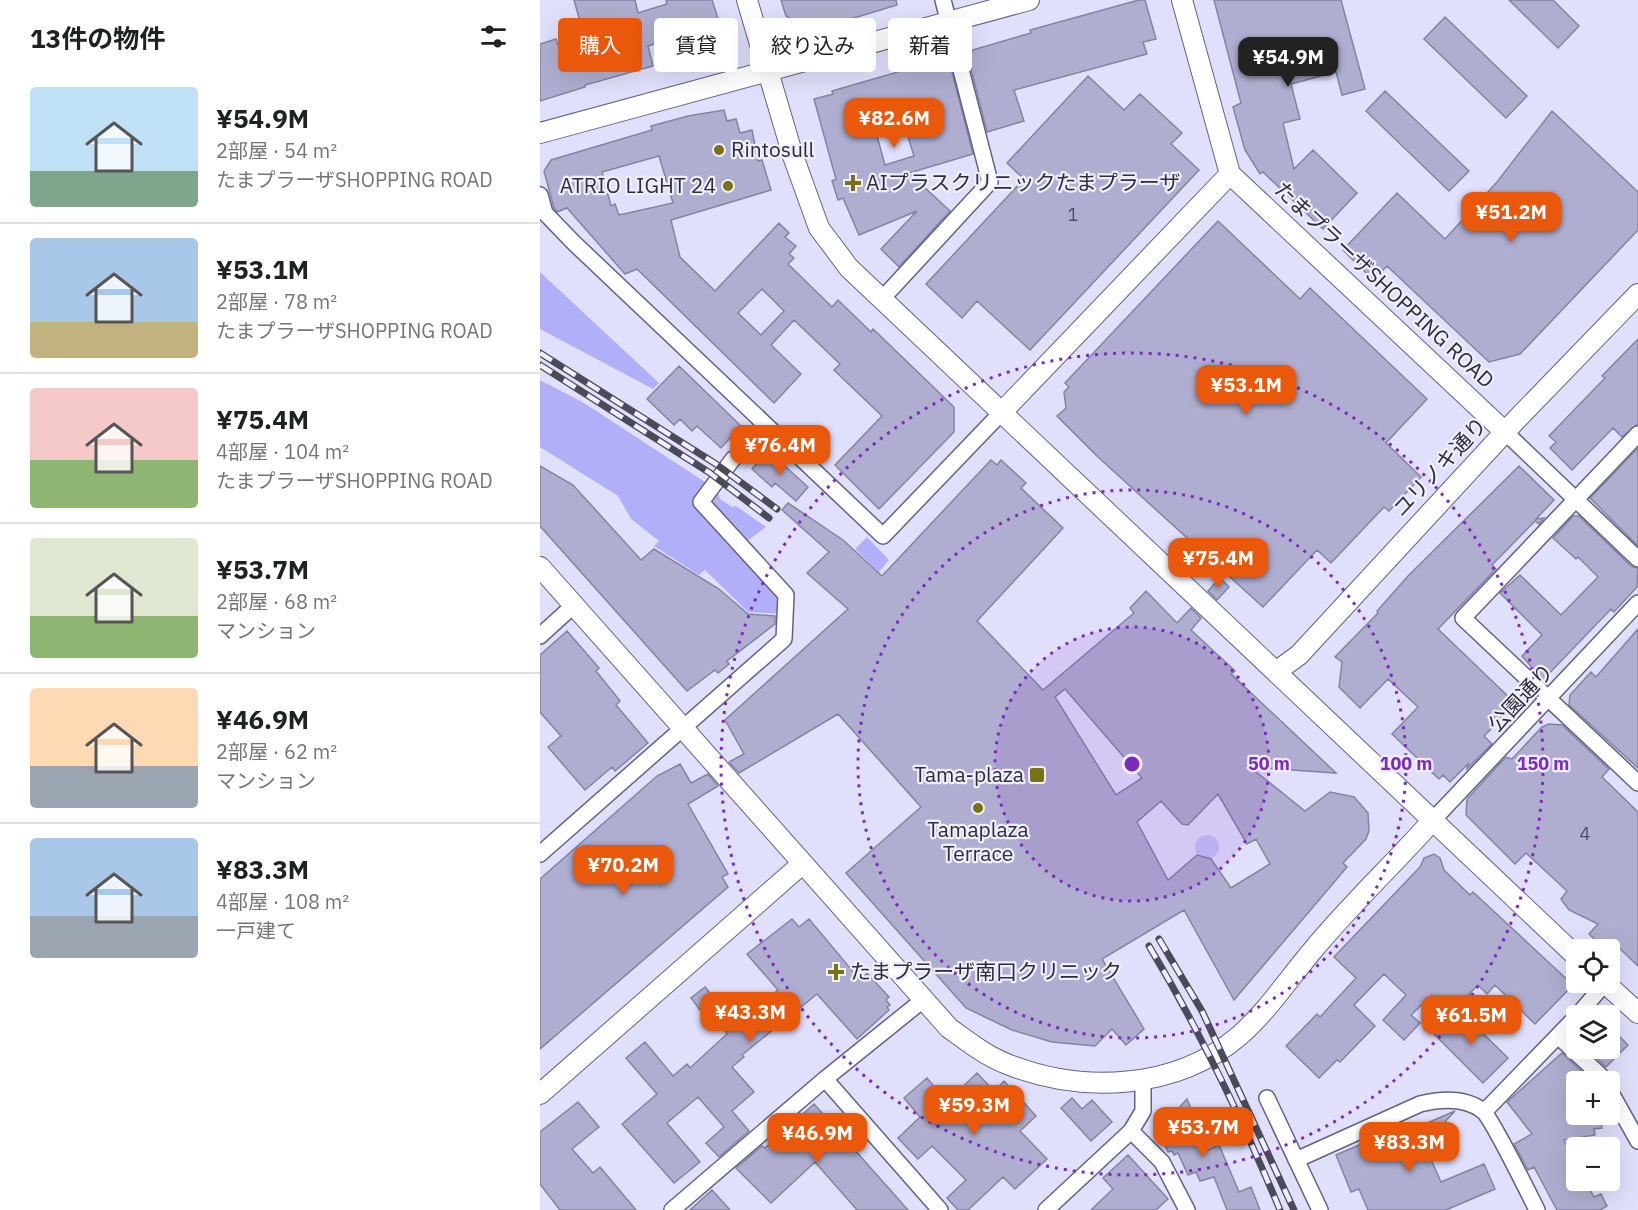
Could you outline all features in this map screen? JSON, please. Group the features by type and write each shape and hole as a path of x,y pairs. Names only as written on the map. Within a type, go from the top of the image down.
{"street":[{"path":"747,0 752,18"},
{"path":"943,0 948,18"},
{"path":"964,18 1029,0"},
{"path":"540,195 545,213 574,243 883,536 1230,174 1184,7"},
{"path":"540,133 769,72 793,156 819,228 849,268 1566,946"},
{"path":"881,300 990,182 962,72"},
{"name":"たまプラーザSHOPPING ROAD","path":"1230,174 1505,432"},
{"name":"ユリノキ通り","path":"1277,671 1299,655 1505,432 1638,294"},
{"path":"1505,432 1638,559"},
{"path":"1638,434 1463,618 1638,782"},
{"path":"540,854 784,639 786,595 701,502 733,459"},
{"path":"540,567 949,1028 1005,1063 1027,1071 1076,1080 1143,1080 1186,1069 1240,1035 1285,986 1313,949 1433,820"},
{"name":"公園通り","path":"1433,820 1549,700 1638,603"},
{"path":"540,636 574,606"},
{"path":"540,1094 802,864"},
{"path":"1586,1005 1596,993"},
{"path":"1615,993 1638,1013"},
{"path":"672,1210 825,1079 923,1000"},
{"path":"1484,1112 1566,1029"},
{"path":"1559,1037 1596,1071"},
{"path":"825,1079 940,1210"},
{"path":"1046,1210 1131,1131 1143,1111 1143,1080"},
{"path":"1267,1098 1320,1210"},
{"path":"1296,1161 1420,1104 1439,1100 1455,1100 1484,1112 1537,1210"},
{"path":"1620,1109 1638,1141"},
{"path":"1131,1131 1162,1162 1178,1188 1187,1210"}],"shaded area":[{"path":"540,272 659,383 653,389 540,329"},
{"path":"540,380 584,403 705,482 696,501 782,596 782,614 748,612 705,570 699,575 654,546 659,541 631,519 618,496 540,447"},
{"path":"718,492 720,499 732,507 736,506 766,527 746,542 710,501"},
{"path":"867,537 889,560 879,572 855,549"}],"water":[{"path":"1207,835 1215,839 1219,847 1215,855 1207,859 1199,855 1195,847 1199,839"}],"building":[{"path":"574,0 635,0 638,13 667,4 666,0 712,0 718,18 654,18 654,44 648,46 653,66 642,69 642,18 579,18"},
{"path":"781,0 896,0 897,5 854,18 789,18 786,16"},
{"path":"1145,0 1156,39 1143,42 1147,54 1014,90 1024,121 987,132 972,72 972,51 1031,33 1030,30"},
{"path":"1214,0 1341,0 1365,89 1342,95 1336,72 1291,84 1300,119 1283,123 1294,169 1313,150 1357,193 1323,229 1263,172 1260,174 1245,150 1233,107 1241,103"},
{"path":"1509,0 1553,0 1579,26 1558,48"},
{"path":"1445,17 1527,96 1506,118 1424,39"},
{"path":"556,39 558,72 632,72 540,101 540,44"},
{"path":"898,72 952,72 973,154 909,173 950,211 899,267 881,249 917,211 859,235 843,198 838,200 832,181 836,179 814,99 833,94 832,91","holes":["900,111 914,156 885,165 872,118"]},
{"path":"1088,76 1124,110 1140,94 1182,133 1171,144 1199,170 1030,350 977,301 962,318 926,284 1024,179 1007,163"},
{"path":"1385,91 1469,171 1449,191 1366,111"},
{"path":"724,110 727,121 736,119 740,133 752,130 758,161 762,160 771,190 671,220 680,257 715,291 779,223 789,233 785,237 796,246 789,254 794,258 788,264 832,307 838,300 871,332 873,329 954,407 954,432 879,509 835,465 882,416 834,370 840,364 794,320 771,345 801,374 774,403 637,269 625,274 567,208 557,212 554,208 544,171 551,160 652,130 651,126 688,116","holes":["659,156 673,203 619,215 615,204 611,206 602,172","762,289 784,311 761,335 738,313"]},
{"path":"1552,111 1638,192 1638,230 1520,354 1489,362 1387,266 1373,280 1343,250 1397,193 1445,239 1497,182"},
{"path":"1218,221 1300,299 1310,288 1427,399 1386,443 1421,477 1389,511 1384,507 1331,563 1317,550 1263,607 1098,457 1057,416 1066,408 1064,392 1069,387 1065,383"},
{"path":"1638,339 1638,424 1622,437 1613,428 1572,470 1550,448 1556,442 1549,436 1605,378 1602,376"},
{"path":"679,366 741,426 721,448 697,426 692,431 680,419 674,425 647,399"},
{"path":"1638,448 1638,546 1590,498"},
{"path":"768,451 808,487 796,501 775,483 772,487 752,469"},
{"path":"991,460 997,465 1001,460 1026,483 1021,488 1063,528 977,621 1043,690 1134,613 1130,608 1146,591 1177,623 1191,608 1201,618 1191,630 1235,671 1231,674 1336,773 1250,767 1305,811 1330,792 1354,797 1368,813 1369,831 1366,839 1343,863 1347,867 1234,1000 1184,910 1102,959 1144,1029 1126,1045 1112,1029 1095,1046 1052,1042 1012,1030 966,1008 846,873 921,807 838,714 739,773 729,762 744,754 725,720 848,609 807,573 829,552 782,510 788,503 843,540 882,576","holes":["1065,689 1142,778 1116,795 1055,697","1218,794 1247,844 1256,839 1270,864 1231,888 1211,859 1197,855 1168,880 1137,822 1161,801 1182,824 1188,825"]},
{"path":"540,466 573,485 641,560 654,549 719,589 748,614 775,616 775,624 727,661 729,664 718,673 715,670 687,691 540,526"},
{"path":"1519,466 1554,500 1536,519 1544,518 1539,524 1535,521 1492,565 1496,569 1438,629 1516,704 1484,736 1492,744 1450,782 1443,775 1439,779 1392,734 1418,707 1388,679 1360,708 1339,687 1342,662 1335,657 1378,613 1377,611 1408,576"},
{"path":"1573,516 1579,516 1631,566 1638,568 1637,587 1614,612 1611,609 1543,680 1522,656 1542,635 1500,593 1520,575 1561,615 1598,577 1578,557 1576,559 1553,538"},
{"path":"1220,578 1229,587 1217,600 1208,591"},
{"path":"1638,629 1638,768 1569,705 1570,695 1591,672 1596,677"},
{"path":"567,631 599,668 596,671 620,701 616,705 648,743 615,771 612,767 585,790 548,747 561,736 540,712 540,655"},
{"path":"1549,724 1562,725 1609,769 1602,777 1638,812 1638,966 1620,949 1620,939 1594,939 1589,934 1598,924 1569,910 1561,899 1567,891 1526,853 1515,864 1466,815 1467,799 1506,757 1512,759 1542,727"},
{"path":"680,764 691,783 708,774 718,786 688,804 728,874 722,877 728,887 540,1049 540,879 657,776"},
{"path":"1434,854 1440,858 1444,870 1470,895 1473,892 1566,978 1566,992 1535,1024 1495,985 1487,994 1478,985 1450,1013 1432,995 1411,1015 1420,1023 1404,1040 1383,1020 1406,995 1384,974 1354,1005 1375,1026 1340,1062 1337,1060 1319,1078 1286,1046 1317,1014 1320,1017 1356,978 1334,957 1420,867 1424,858"},
{"path":"792,919 799,927 809,919 860,980 867,973 889,997 886,1000 890,1005 887,1007 889,1010 857,1039 817,994 742,1055 744,1057 732,1067 754,1092 732,1111 749,1131 719,1157 706,1143 724,1127 698,1097 667,1123 700,1162 674,1183 622,1124 657,1094 626,1058 645,1042 673,1076 687,1064 690,1068 727,1034 725,1031 778,990 747,954"},
{"path":"705,987 714,998 700,1010 691,998"},
{"path":"1459,1010 1508,1058 1483,1083 1434,1034"},
{"path":"1620,1037 1628,1045 1620,1053"},
{"path":"1562,1053 1581,1071 1566,1071 1566,1125 1602,1125 1602,1128 1594,1129 1595,1135 1566,1137 1564,1140 1566,1144 1566,1191 1591,1191 1594,1197 1601,1194 1607,1206 1600,1210 1557,1210 1534,1167 1528,1170 1514,1144 1532,1134 1507,1102"},
{"path":"1598,1059 1614,1059 1606,1067"},
{"path":"977,1073 994,1091 1004,1081 1036,1116 1020,1131 1047,1159 1015,1189 1003,1177 968,1210 958,1210 947,1198 966,1180 932,1146 918,1159 898,1138 920,1117 904,1098 927,1078 947,1102"},
{"path":"1072,1098 1082,1109 1092,1100 1112,1122 1091,1141 1061,1108"},
{"path":"1187,1099 1208,1150 1219,1145 1239,1192 1251,1187 1260,1210 1227,1210 1214,1177 1200,1181 1196,1172 1188,1175 1178,1153 1174,1155 1172,1151 1168,1152 1157,1125 1171,1117"},
{"path":"578,1102 599,1127 572,1149 593,1173 600,1167 636,1210 560,1210 540,1184 540,1132"},
{"path":"814,1104 908,1210 857,1210 815,1162 771,1203 736,1168 762,1146 765,1148"},
{"path":"1455,1111 1432,1136 1443,1149 1429,1155 1441,1182 1484,1164 1495,1189 1446,1210 1368,1210 1359,1189 1351,1192 1336,1155 1380,1136 1383,1142"},
{"path":"1128,1155 1168,1199 1156,1210 1091,1210 1113,1189 1103,1178"},
{"path":"712,1190 730,1210 690,1210"}],"railway":[{"path":"540,353 716,464 777,509"},
{"path":"540,365 710,473 769,518"},
{"path":"1159,939 1202,1011 1294,1210"},
{"path":"1149,946 1186,1010 1219,1076 1280,1210"}],"place":[{"name":"Rintosull","path":"719,150"},
{"name":"AIプラスクリニックたまプラーザ","path":"853,183"},
{"name":"ATRIO LIGHT 24","path":"728,186"},
{"name":"Tama-plaza","path":"1037,775"},
{"name":"Tamaplaza Terrace","path":"978,808"},
{"name":"たまプラーザ南口クリニック","path":"836,972"}]}
